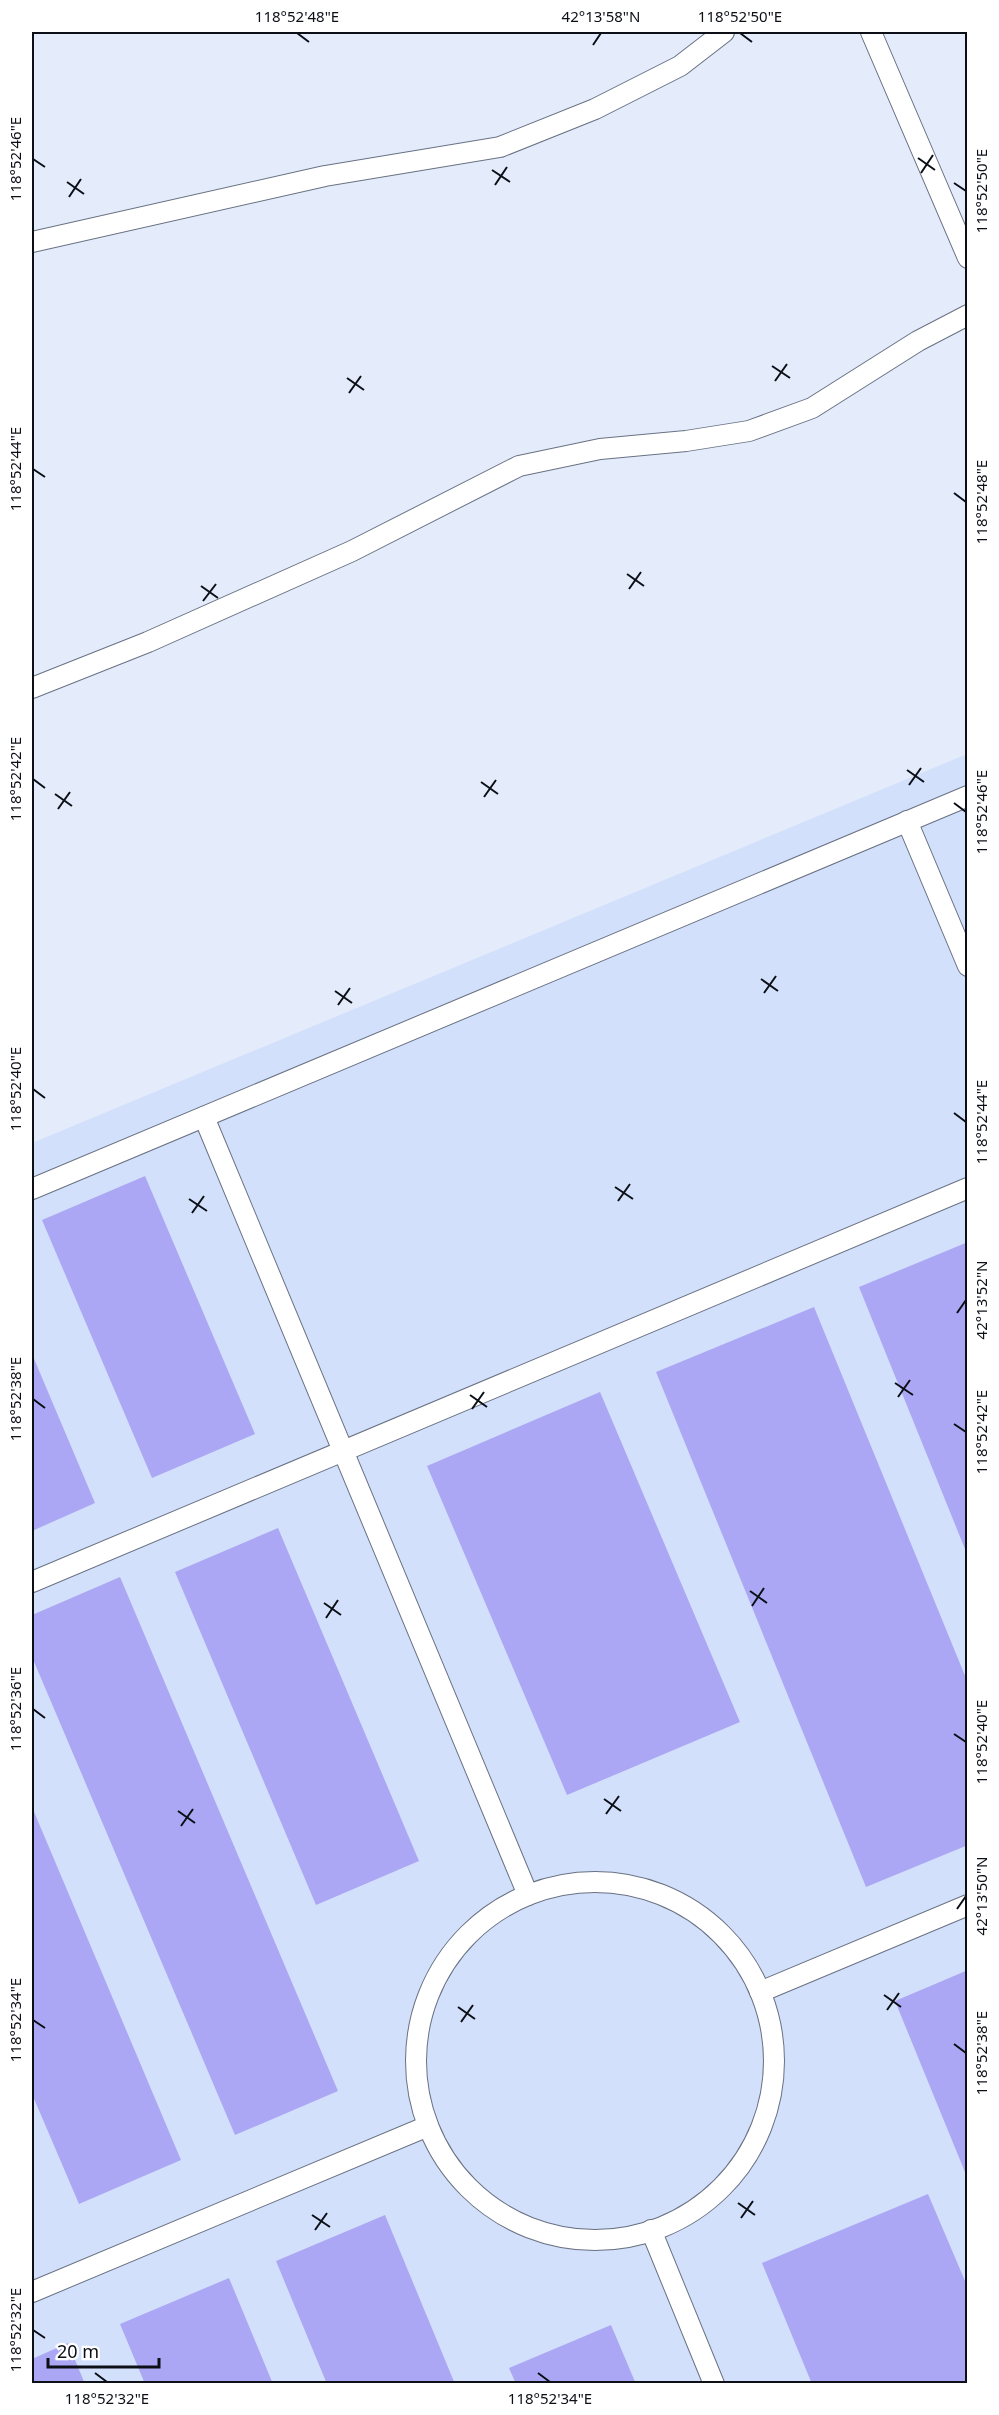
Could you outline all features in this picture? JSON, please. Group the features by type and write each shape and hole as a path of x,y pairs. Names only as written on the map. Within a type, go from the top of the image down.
{"lane":[{"path":"32,242 325,176 500,147 595,109 680,66 724,32"},
{"path":"871,32 968,258"},
{"path":"32,688 148,642 352,551 519,466 600,449 686,441 749,431 812,408 918,341 968,315"},
{"path":"32,1189 968,796"},
{"path":"907,821 968,966"},
{"path":"204,1117 528,1895"},
{"path":"32,1582 968,1188"},
{"path":"599,1881 629,1884 658,1892 685,1905 711,1924 734,1947 753,1974 773,2036 774,2069 769,2102 759,2133 743,2162 722,2187 697,2208 668,2224 605,2240 572,2239 540,2232 510,2219 482,2201 461,2181 443,2157 428,2126 420,2103 416,2074 416,2045 421,2015 431,1988 445,1962 464,1938 486,1918 528,1895 569,1883 599,1881"},
{"path":"760,1992 968,1905"},
{"path":"32,2292 428,2126"},
{"path":"651,2230 714,2384"}],"shaded area":[{"path":"967,754 967,2383 32,2384 32,1143"}],"building":[{"path":"145,1176 255,1434 152,1478 42,1220"},
{"path":"968,1242 968,1553 967,1554 859,1287"},
{"path":"814,1307 968,1683 968,1845 866,1887 656,1372"},
{"path":"32,1354 95,1503 32,1531"},
{"path":"600,1392 740,1722 567,1795 427,1466"},
{"path":"278,1528 419,1861 316,1905 175,1572"},
{"path":"120,1577 338,2091 235,2135 32,1657 32,1615"},
{"path":"32,1807 181,2160 79,2204 32,2094"},
{"path":"968,1970 968,2177 967,2177 895,2001"},
{"path":"928,2194 968,2288 968,2384 812,2384 762,2263"},
{"path":"385,2215 455,2384 327,2384 276,2261"},
{"path":"229,2278 273,2384 145,2384 120,2324"},
{"path":"611,2325 636,2384 516,2384 509,2368"},
{"path":"68,2343 85,2384 32,2384 32,2359"}]}
